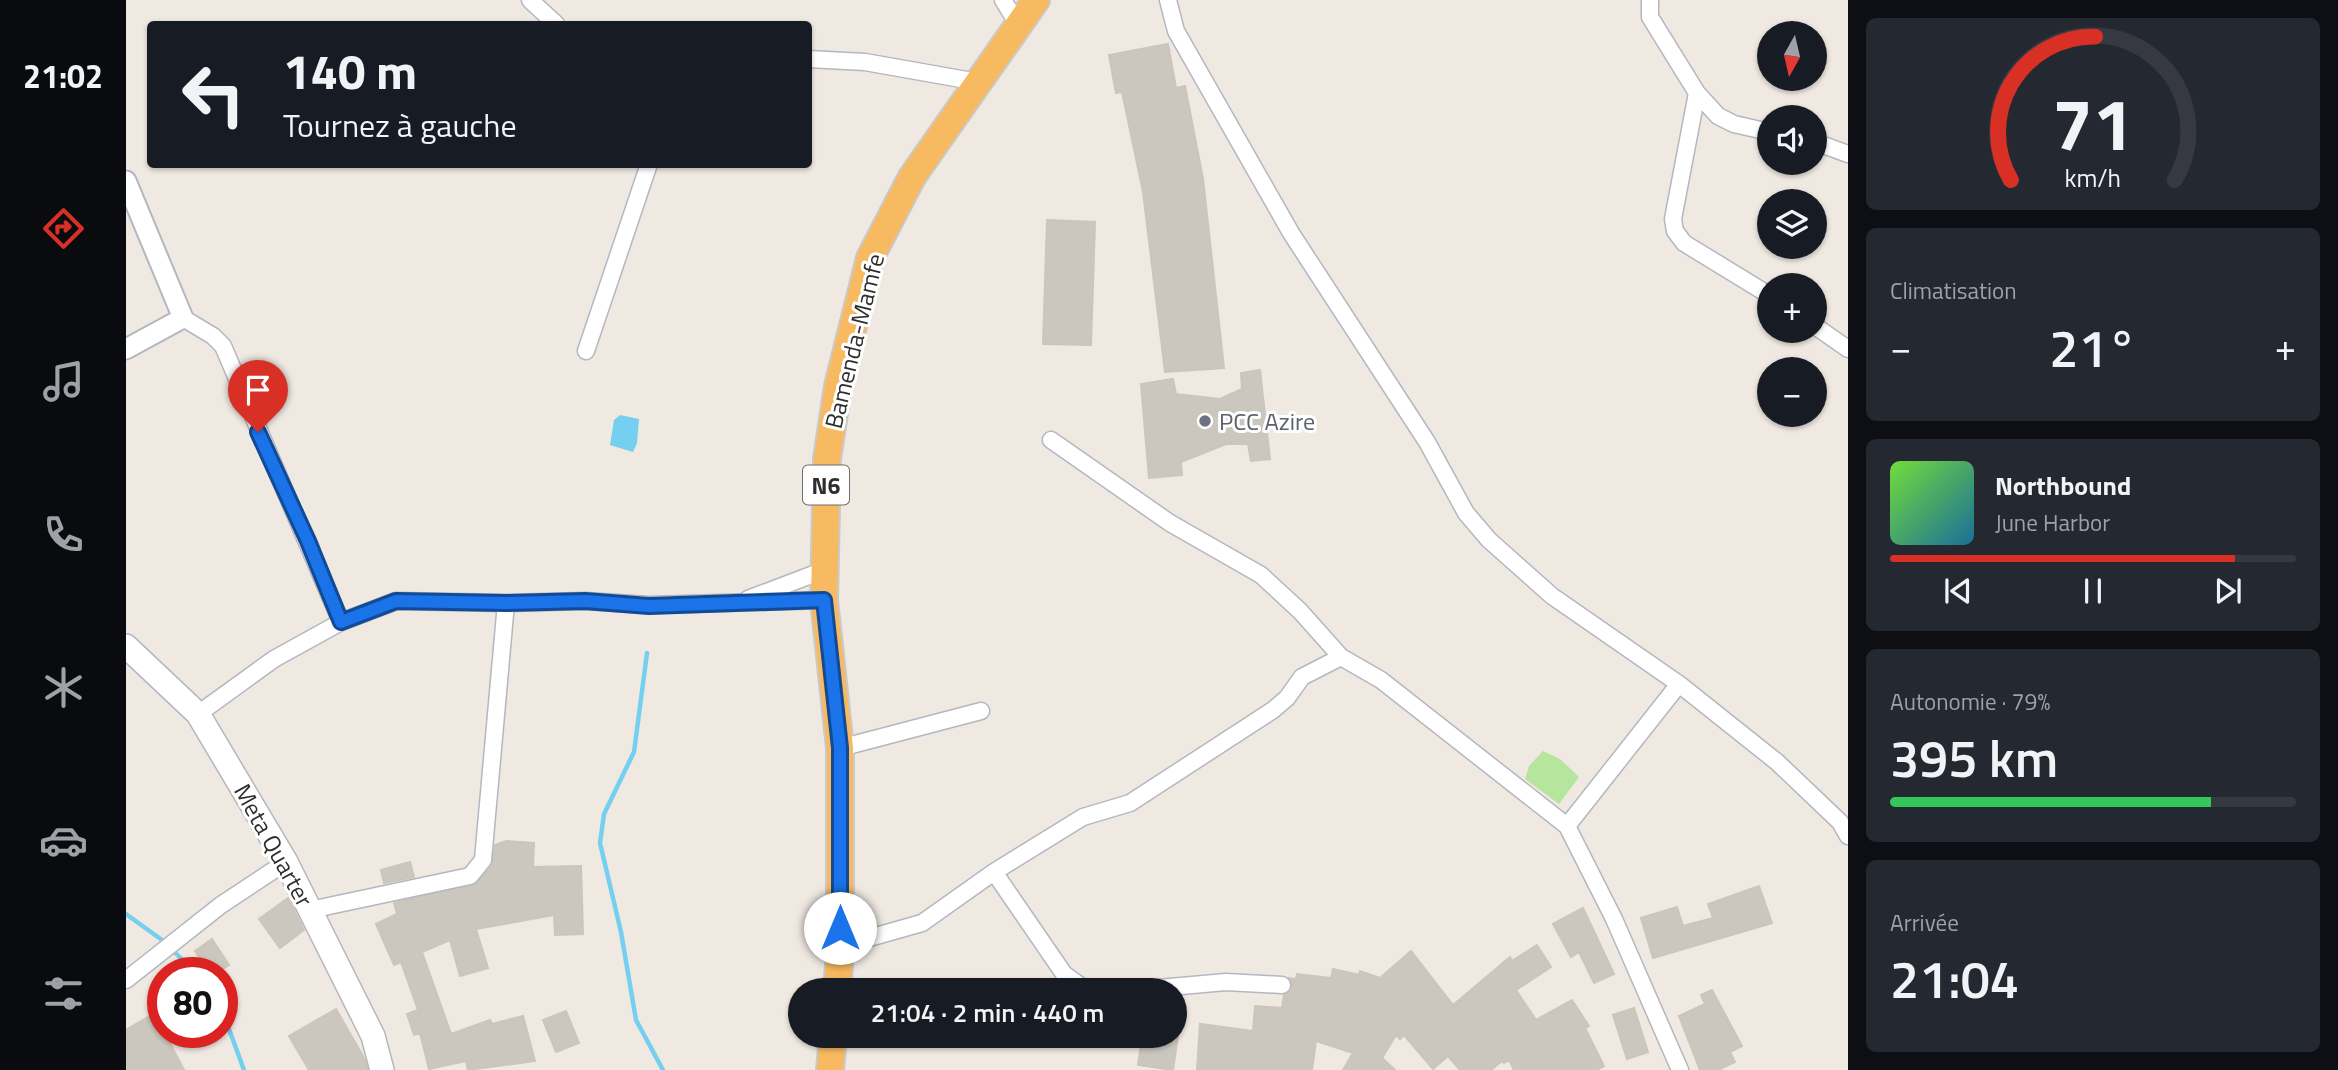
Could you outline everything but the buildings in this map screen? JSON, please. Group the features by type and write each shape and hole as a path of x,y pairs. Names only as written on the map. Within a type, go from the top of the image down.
{"highway":[{"name":"Bamenda-Mamfe","path":"838,978 840,748 824,600 827,569 827,459 838,386 870,258 912,177 1016,22 1036,0"},
{"path":"830,1070 832,1048"}],"main road":[{"name":"Meta Quarter","path":"126,646 198,714 286,862 373,1036 382,1070"}],"street":[{"path":"530,0 553,21"},
{"path":"1003,0 1016,22"},
{"path":"1168,0 1176,31 1291,233 1427,442 1466,513 1489,540 1552,596 1679,684 1777,762 1840,822 1848,836"},
{"path":"1650,0 1650,18 1697,93 1718,116 1734,124 1757,129"},
{"path":"812,60 865,62 978,82"},
{"path":"1697,93 1675,202 1675,231 1684,243 1757,288"},
{"path":"1827,146 1848,154"},
{"path":"586,351 648,168"},
{"path":"126,181 183,318 213,336 223,346 341,622"},
{"path":"126,349 183,318"},
{"path":"1827,334 1848,349"},
{"path":"1051,440 1170,523 1261,575 1300,611 1340,657 1381,680 1567,826 1614,919 1680,1070"},
{"path":"735,604 827,569"},
{"path":"198,714 274,659 341,622 396,601 585,601 649,606 824,600"},
{"path":"310,910 470,876 483,860 506,603"},
{"path":"840,953 869,938 922,923 994,872 1083,817 1130,803 1273,710 1287,698 1302,677 1340,657"},
{"path":"1567,826 1679,684"},
{"path":"840,748 981,710"},
{"path":"126,980 221,905 286,862"},
{"path":"994,872 1064,974 1070,978"},
{"path":"1187,985 1282,985"}],"green space":[{"path":"1543,751 1560,759 1579,777 1559,804 1525,779 1529,766"}],"water":[{"path":"620,415 639,419 637,443 633,452 610,445 614,420"}],"waterway":[{"path":"647,653 634,752 604,814 600,843 621,932 636,1020 663,1070"},
{"path":"126,914 162,940 180,957"},
{"path":"236,1048 244,1070"}],"place":[{"name":"PCC Azire","path":"1205,421"}],"route":[{"path":"258,432 308,541 341,622 396,601 585,601 649,606 824,600 840,748 840,928"}]}
